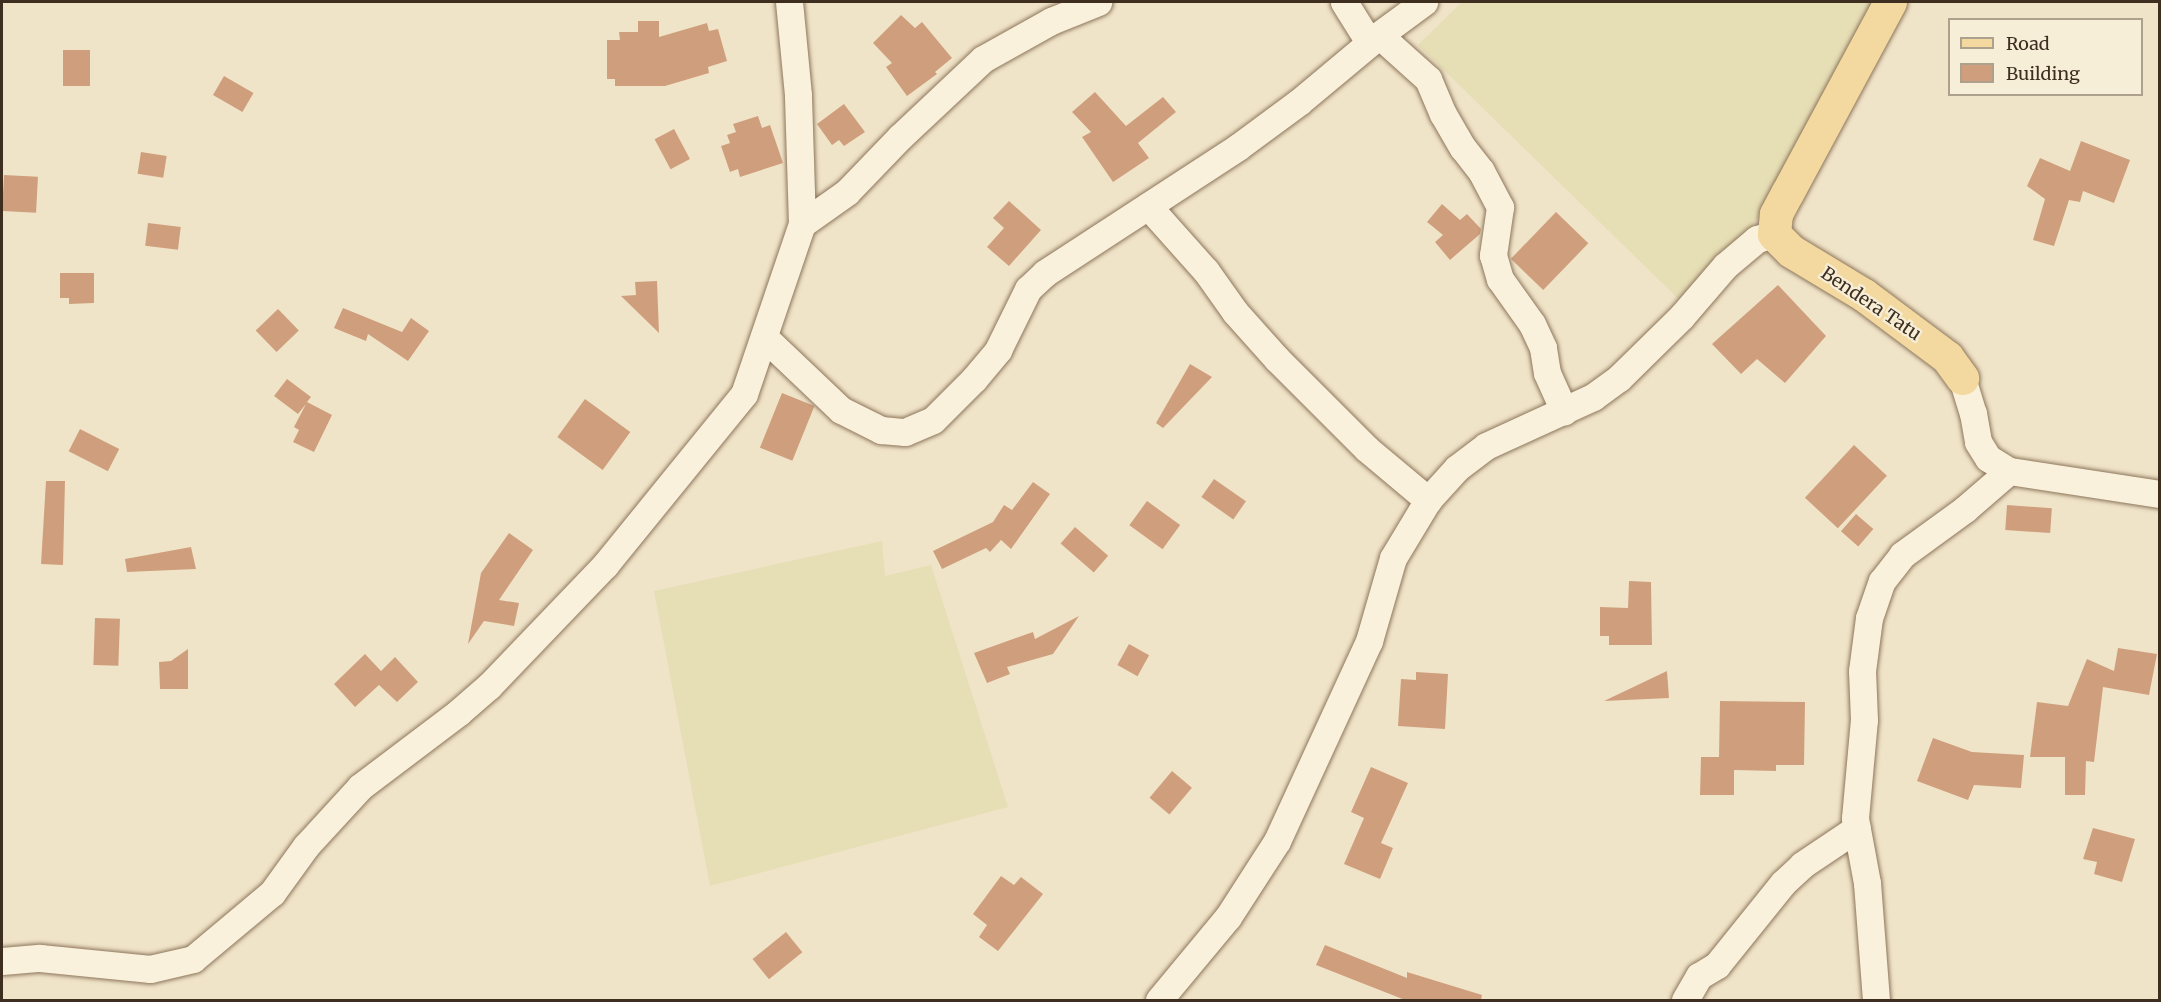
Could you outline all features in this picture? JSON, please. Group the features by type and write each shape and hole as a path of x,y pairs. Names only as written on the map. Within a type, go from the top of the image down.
{"main road":[{"path":"1774,234 1776,214 1890,2"},
{"name":"Bendera Tatu","path":"1774,234 1791,251 1864,296 1947,357 1962,378"}],"street":[{"path":"2,961 40,958 150,969 193,959 224,936 272,893 306,846 360,787 459,712 489,686 605,565 744,393 802,224 798,95 789,2"},
{"path":"802,224 847,192 900,137 983,59 1051,21 1098,2"},
{"path":"1344,2 1374,39 1428,79 1443,114 1463,148 1482,171 1500,207 1493,255 1498,271 1513,299 1532,324 1543,348 1547,373 1564,411"},
{"path":"764,337 841,410 881,430 905,432 933,420 974,379 998,350 1028,290 1045,273 1189,181 1299,102 1374,39 1425,2"},
{"path":"1148,206 1206,271 1235,312 1277,359 1367,449 1428,500"},
{"path":"1159,1000 1228,917 1277,841 1364,651 1393,558 1428,500 1457,468 1486,446 1593,397 1619,378 1682,316 1725,266 1752,243 1774,234"},
{"name":"Bendera Tatu","path":"1962,378 1973,413 1978,442 1988,458 2009,471 2160,494"},
{"path":"1876,1000 1867,882 1857,828 1864,720 1862,671 1869,618 1882,581 1902,555 1965,509 2009,471"},
{"path":"1685,1000 1699,976 1717,965 1783,883 1802,865 1857,828"}],"shaded area":[{"path":"1462,2 1872,2 1892,16 1694,314 1418,45"},
{"path":"882,541 885,576 931,565 1008,807 710,886 654,591"}],"building":[{"path":"901,15 915,28 922,22 952,58 935,72 937,74 907,96 886,67 892,63 873,43"},
{"path":"638,21 659,21 659,37 707,23 709,31 718,29 727,61 708,67 709,73 665,86 615,86 615,79 607,79 607,40 620,40 619,32 638,32"},
{"path":"63,50 90,50 90,86 63,86"},
{"path":"224,76 253,93 242,112 213,95"},
{"path":"1095,92 1126,126 1163,97 1176,112 1138,143 1149,158 1113,182 1082,137 1091,132 1072,112"},
{"path":"844,104 865,132 844,146 839,140 832,145 817,124"},
{"path":"758,116 762,128 770,125 783,163 740,177 738,169 730,172 721,146 730,143 727,135 736,132 733,124"},
{"path":"674,129 690,159 671,169 655,139"},
{"path":"2081,141 2130,160 2114,203 2083,191 2080,202 2069,200 2054,246 2033,240 2045,199 2027,186 2040,158 2070,171"},
{"path":"141,152 167,156 163,178 138,174"},
{"path":"4,175 38,177 36,213 2,211"},
{"path":"1009,201 1041,230 1009,266 987,247 1004,228 993,218"},
{"path":"1442,204 1460,220 1467,214 1481,229 1480,234 1450,260 1435,242 1443,235 1427,222"},
{"path":"1556,212 1588,243 1543,290 1511,259"},
{"path":"148,223 181,227 178,250 145,246"},
{"path":"60,273 94,273 94,303 69,304 69,298 60,298"},
{"path":"657,281 659,333 621,296 636,295 635,282"},
{"path":"1778,285 1826,336 1785,383 1757,359 1741,374 1712,344"},
{"path":"343,308 402,332 411,318 429,331 408,361 368,334 366,341 334,328"},
{"path":"278,309 299,331 277,352 256,331"},
{"path":"1190,364 1212,377 1163,428 1156,423"},
{"path":"287,379 311,397 307,402 332,415 314,452 293,442 299,430 294,427 306,404 298,414 274,396"},
{"path":"782,393 814,406 792,461 760,448"},
{"path":"585,399 630,432 603,470 557,437"},
{"path":"80,429 119,449 108,471 69,451"},
{"path":"1854,445 1887,476 1838,528 1805,498"},
{"path":"1214,479 1246,501 1233,519 1201,497"},
{"path":"46,481 65,481 63,565 41,564"},
{"path":"1033,482 1050,494 1011,549 1001,540 990,552 986,548 942,569 933,551 993,522 1004,505 1012,510"},
{"path":"1147,501 1180,525 1163,549 1129,525"},
{"path":"2007,505 2052,508 2050,533 2005,530"},
{"path":"1856,514 1873,529 1858,546 1841,531"},
{"path":"1075,527 1108,556 1094,572 1061,544"},
{"path":"509,533 533,550 499,600 519,603 514,626 484,621 468,644 481,573"},
{"path":"191,547 196,569 127,572 125,559"},
{"path":"1629,581 1651,582 1652,645 1609,645 1609,636 1600,636 1600,607 1628,608"},
{"path":"1079,616 1053,654 1007,667 1010,674 987,683 974,653 1033,632 1035,639"},
{"path":"95,618 120,619 118,666 93,665"},
{"path":"1129,644 1149,655 1137,676 1117,665"},
{"path":"2118,648 2157,654 2149,695 2103,687 2094,762 2086,761 2085,795 2065,795 2065,757 2030,757 2037,702 2068,706 2087,659 2114,671"},
{"path":"188,649 188,689 160,689 159,662 171,661"},
{"path":"365,654 381,671 395,657 418,682 397,702 379,685 355,707 334,684"},
{"path":"1667,671 1669,698 1604,701"},
{"path":"1416,672 1448,674 1445,729 1398,726 1401,679 1416,680"},
{"path":"1720,701 1805,702 1804,765 1776,765 1776,771 1734,770 1734,795 1700,795 1701,757 1719,757"},
{"path":"1933,738 1972,752 2024,755 2021,788 1974,785 1968,800 1917,781"},
{"path":"1371,767 1408,783 1381,843 1393,848 1380,879 1344,864 1364,818 1351,812"},
{"path":"1172,771 1192,788 1169,815 1150,798"},
{"path":"2093,828 2135,839 2122,882 2094,874 2097,862 2083,859"},
{"path":"1001,876 1014,885 1021,877 1043,894 998,951 979,937 987,925 973,914"},
{"path":"786,932 802,952 769,979 753,959"},
{"path":"1325,945 1407,978 1407,972 1482,995 1481,1000 1405,1000 1316,965"}]}
